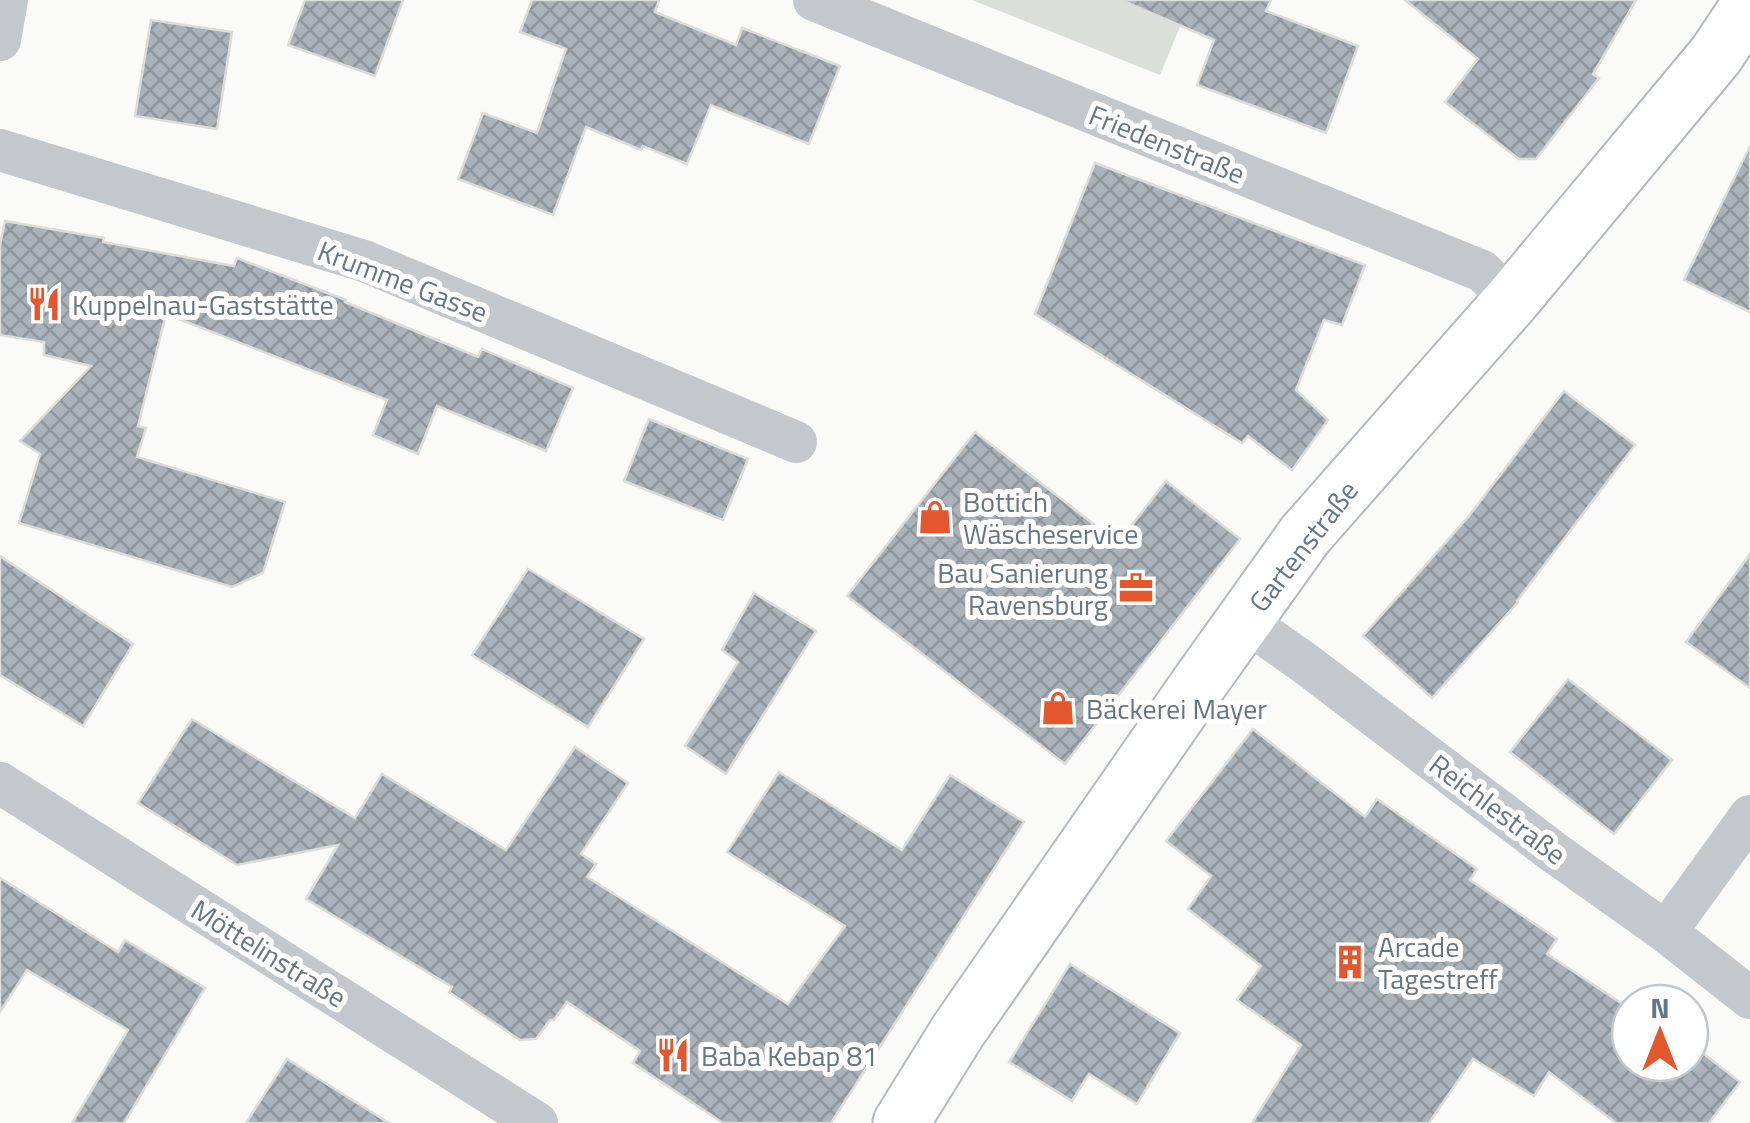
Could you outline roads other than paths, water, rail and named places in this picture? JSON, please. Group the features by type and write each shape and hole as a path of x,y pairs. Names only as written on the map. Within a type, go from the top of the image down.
{"main road":[{"name":"Gartenstraße","path":"901,1123 970,1015 1305,534 1512,300 1716,54 1750,4"}],"street":[{"path":"0,40 7,0"},
{"name":"Friedenstraße","path":"814,0 1482,271 1512,300"},
{"name":"Krumme Gasse","path":"0,150 364,261 796,442"},
{"name":"Reichlestraße","path":"1245,621 1750,998"},
{"name":"Möttelinstraße","path":"0,783 537,1123"},
{"path":"1666,932 1750,816"}],"place":[{"name":"Kuppelnau-Gaststätte","path":"44,304"},
{"name":"Bottich Wäscheservice","path":"935,517"},
{"name":"Bau Sanierung Ravensburg","path":"1136,588"},
{"name":"Bäckerei Mayer","path":"1058,708"},
{"name":"Arcade Tagestreff","path":"1350,962"},
{"name":"Baba Kebap 81","path":"673,1055"}]}
